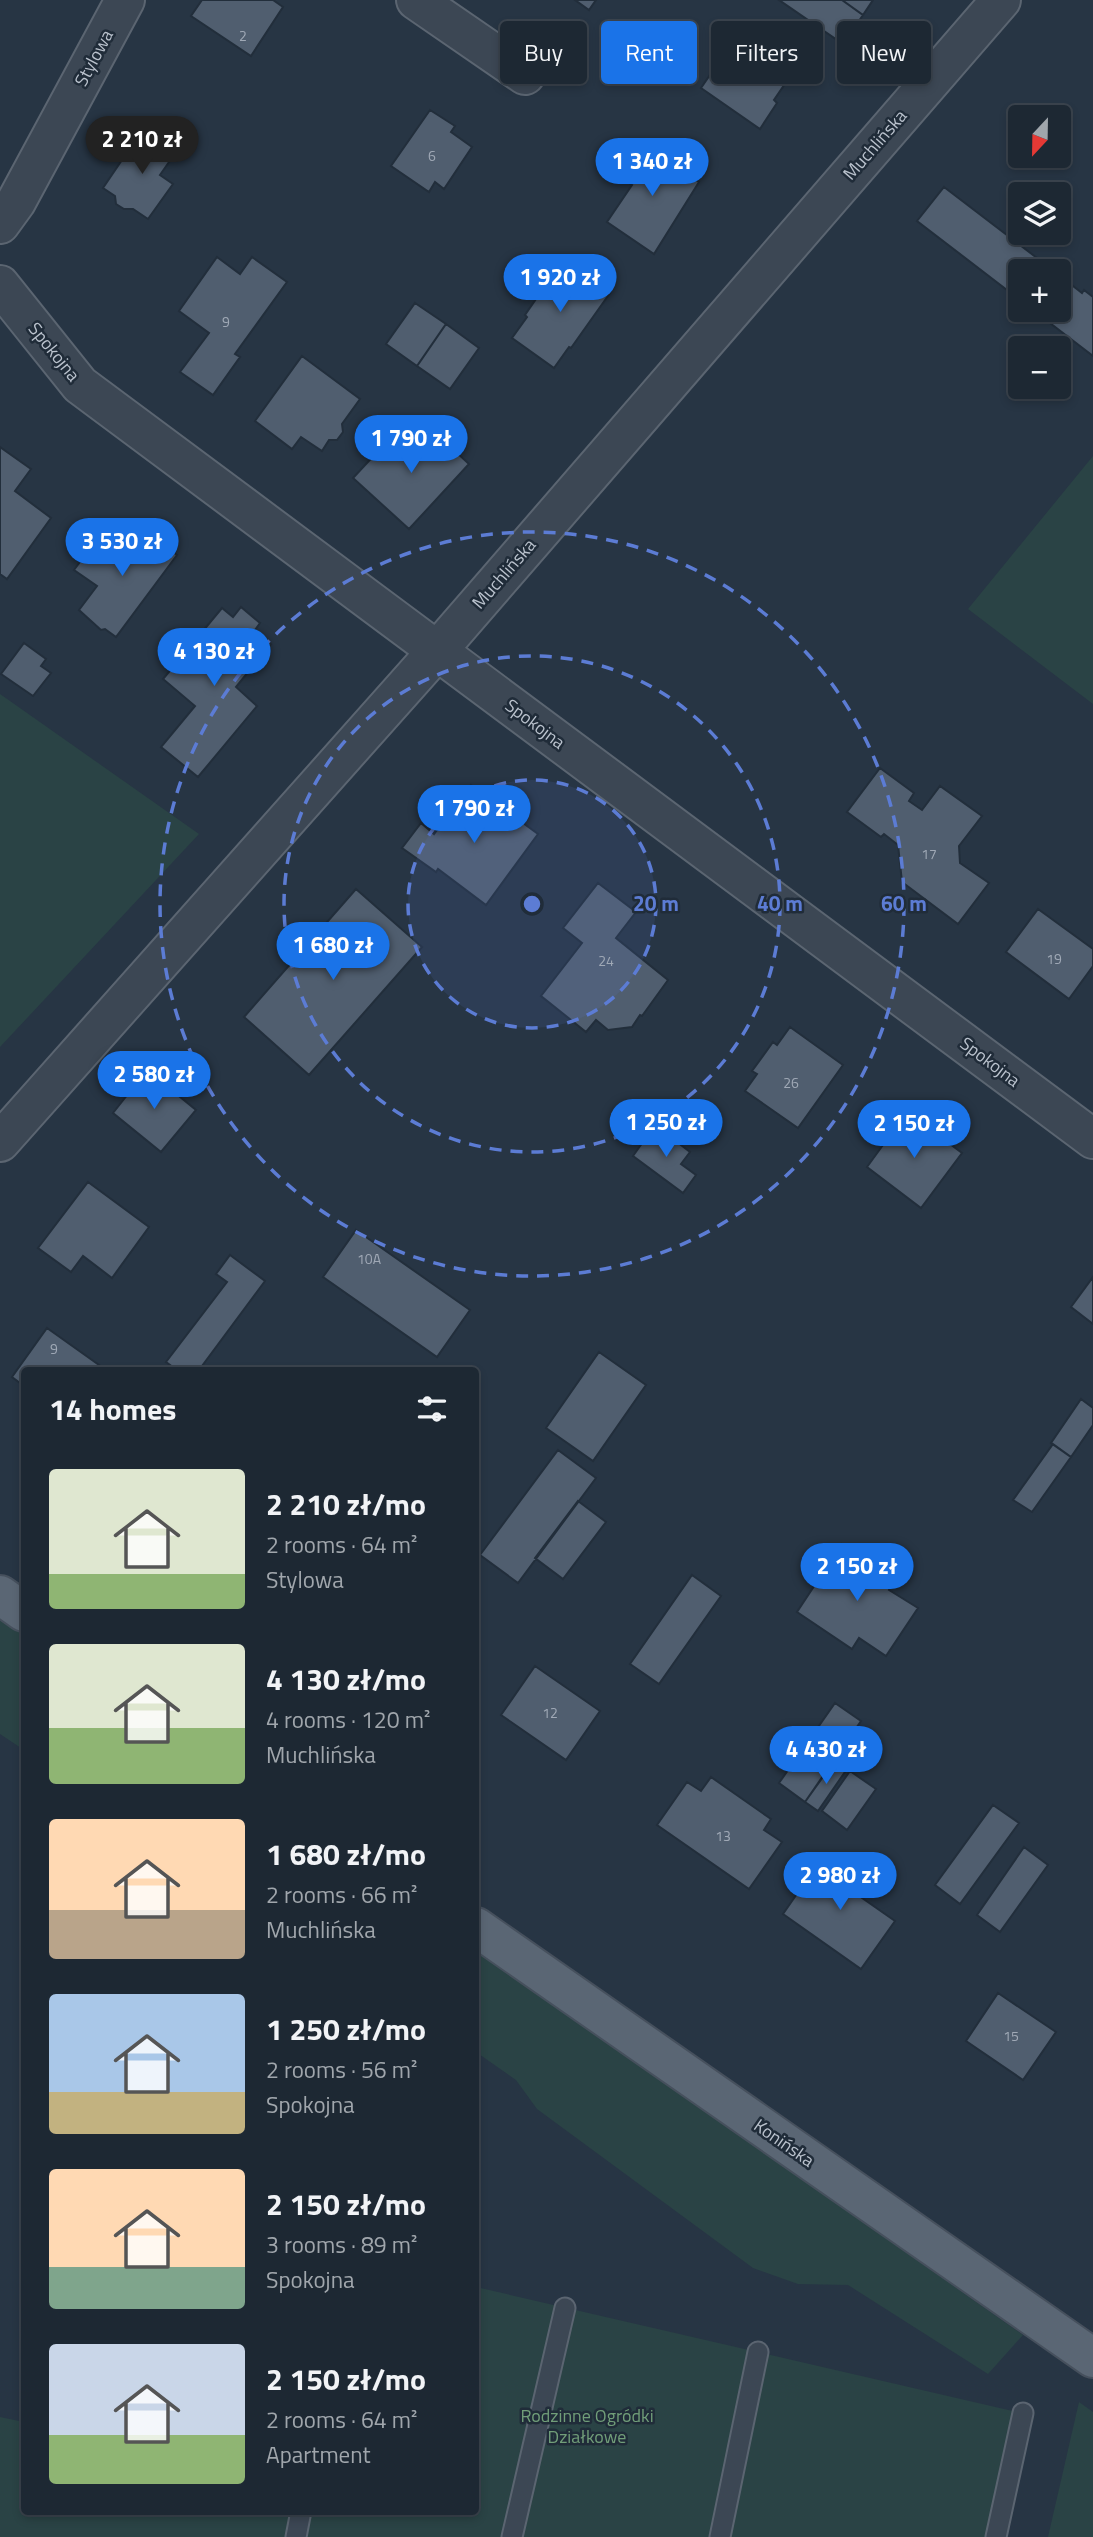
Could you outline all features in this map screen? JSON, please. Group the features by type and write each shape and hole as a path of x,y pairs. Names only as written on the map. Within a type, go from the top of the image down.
{"main road":[{"path":"0,1595 21,1610"},
{"name":"Konińska","path":"479,1929 1093,2358"}],"street":[{"name":"Stylowa","path":"0,224 16,201 125,0"},
{"path":"416,0 500,58"},
{"name":"Muchlińska","path":"0,1142 437,651 1001,0"},
{"name":"Spokojna","path":"0,285 80,385 1093,1139"}],"lane":[{"path":"512,2537 565,2308"},
{"path":"720,2537 758,2352"},
{"path":"996,2537 1023,2413"},
{"path":"296,2537 300,2515"}],"green space":[{"path":"1093,456 1093,704 968,609"},
{"path":"0,694 199,834 0,1047"},
{"path":"0,1616 21,1631 21,1748 0,1734"},
{"path":"479,1951 1023,2335 988,2374 848,2285 798,2284 753,2268 537,2109 516,2080 479,2054"},
{"name":"Rodzinne Ogródki Działkowe","path":"479,2288 1034,2416 1003,2537 0,2537 0,2417 21,2421 21,2515 479,2515"},
{"path":"1079,2402 1093,2412 1093,2537 1048,2537"}],"building":[{"path":"202,0 273,0 283,7 251,56 191,16"},
{"path":"575,0 596,0 589,10"},
{"path":"779,0 842,0 863,15 859,21 837,21 837,40 823,30 823,21 810,21"},
{"path":"842,0 873,0 863,15"},
{"path":"711,73 711,84 785,84 774,100 777,103 760,129 701,88"},
{"path":"430,110 455,126 451,132 472,147 444,189 435,182 429,192 391,166"},
{"path":"143,129 176,152 160,175 173,184 148,219 133,209 124,209 116,204 115,196 103,188"},
{"path":"643,143 699,182 654,254 607,222 632,185 620,177"},
{"path":"944,187 1008,236 1008,245 1020,245 1038,259 1008,259 1008,291 917,221"},
{"path":"217,257 240,274 252,257 287,282 235,354 240,357 213,395 180,372 209,333 179,311"},
{"path":"563,260 610,293 554,368 512,338"},
{"path":"1071,284 1093,297 1093,356 1071,339 1071,336 1067,336 1049,322 1071,322"},
{"path":"415,303 446,324 417,366 386,344"},
{"path":"446,324 479,348 450,389 417,366"},
{"path":"302,356 360,399 342,424 343,432 337,440 329,440 322,451 301,437 292,449 255,421"},
{"path":"427,425 469,464 409,529 353,478 393,435 407,447"},
{"path":"0,447 31,469 15,491 51,518 7,579 0,574"},
{"path":"141,528 177,555 116,637 105,629 101,630 79,610 97,586 74,570 102,532 125,549"},
{"path":"241,607 260,623 255,630 271,644 236,687 257,706 198,777 161,747 195,706 163,679 222,608 233,617"},
{"path":"24,643 46,659 41,666 51,673 33,696 1,674"},
{"path":"880,768 914,793 909,801 922,810 940,786 982,816 959,846 960,863 989,883 958,924 902,882 898,845 884,834 881,837 847,812"},
{"path":"471,785 538,834 486,905 438,869 436,872 402,848 421,823 434,834"},
{"path":"598,883 636,912 616,938 668,980 632,1027 608,1030 596,1020 586,1032 541,996 582,943 563,928"},
{"path":"356,889 422,947 309,1075 244,1017"},
{"path":"1038,909 1093,949 1093,966 1069,999 1006,952"},
{"path":"790,1027 843,1065 798,1128 745,1091 757,1074 752,1071 773,1042 777,1045"},
{"path":"147,1070 196,1110 161,1152 113,1113"},
{"path":"907,1112 962,1153 921,1208 867,1167"},
{"path":"655,1125 690,1152 681,1164 696,1175 683,1193 633,1156"},
{"path":"88,1182 149,1227 112,1278 83,1256 71,1272 38,1248"},
{"path":"356,1230 470,1310 437,1357 323,1277"},
{"path":"230,1255 265,1281 201,1367 173,1367 166,1362 227,1282 216,1274"},
{"path":"1093,1277 1093,1324 1071,1307"},
{"path":"47,1328 102,1367 21,1367 21,1384 12,1377"},
{"path":"599,1352 646,1385 593,1461 546,1428"},
{"path":"1081,1399 1093,1408 1093,1425 1071,1457 1051,1443"},
{"path":"1053,1444 1071,1457 1032,1512 1013,1500"},
{"path":"558,1450 596,1478 518,1583 480,1555"},
{"path":"578,1501 606,1522 563,1579 535,1558"},
{"path":"842,1544 895,1579 889,1590 918,1608 886,1656 859,1638 852,1649 797,1612"},
{"path":"692,1575 721,1596 659,1684 630,1664"},
{"path":"535,1666 600,1711 566,1760 501,1715"},
{"path":"835,1703 861,1721 805,1802 779,1783"},
{"path":"835,1760 847,1769 818,1811 805,1802"},
{"path":"850,1771 876,1789 847,1830 822,1811"},
{"path":"711,1777 771,1819 764,1830 782,1842 749,1889 657,1825 687,1782 701,1791"},
{"path":"993,1805 1019,1823 960,1904 935,1885"},
{"path":"1024,1847 1048,1865 1000,1932 977,1915"},
{"path":"843,1856 868,1874 855,1893 895,1921 861,1969 783,1914 817,1865 830,1874"},
{"path":"998,1993 1056,2032 1023,2080 966,2041"}]}
